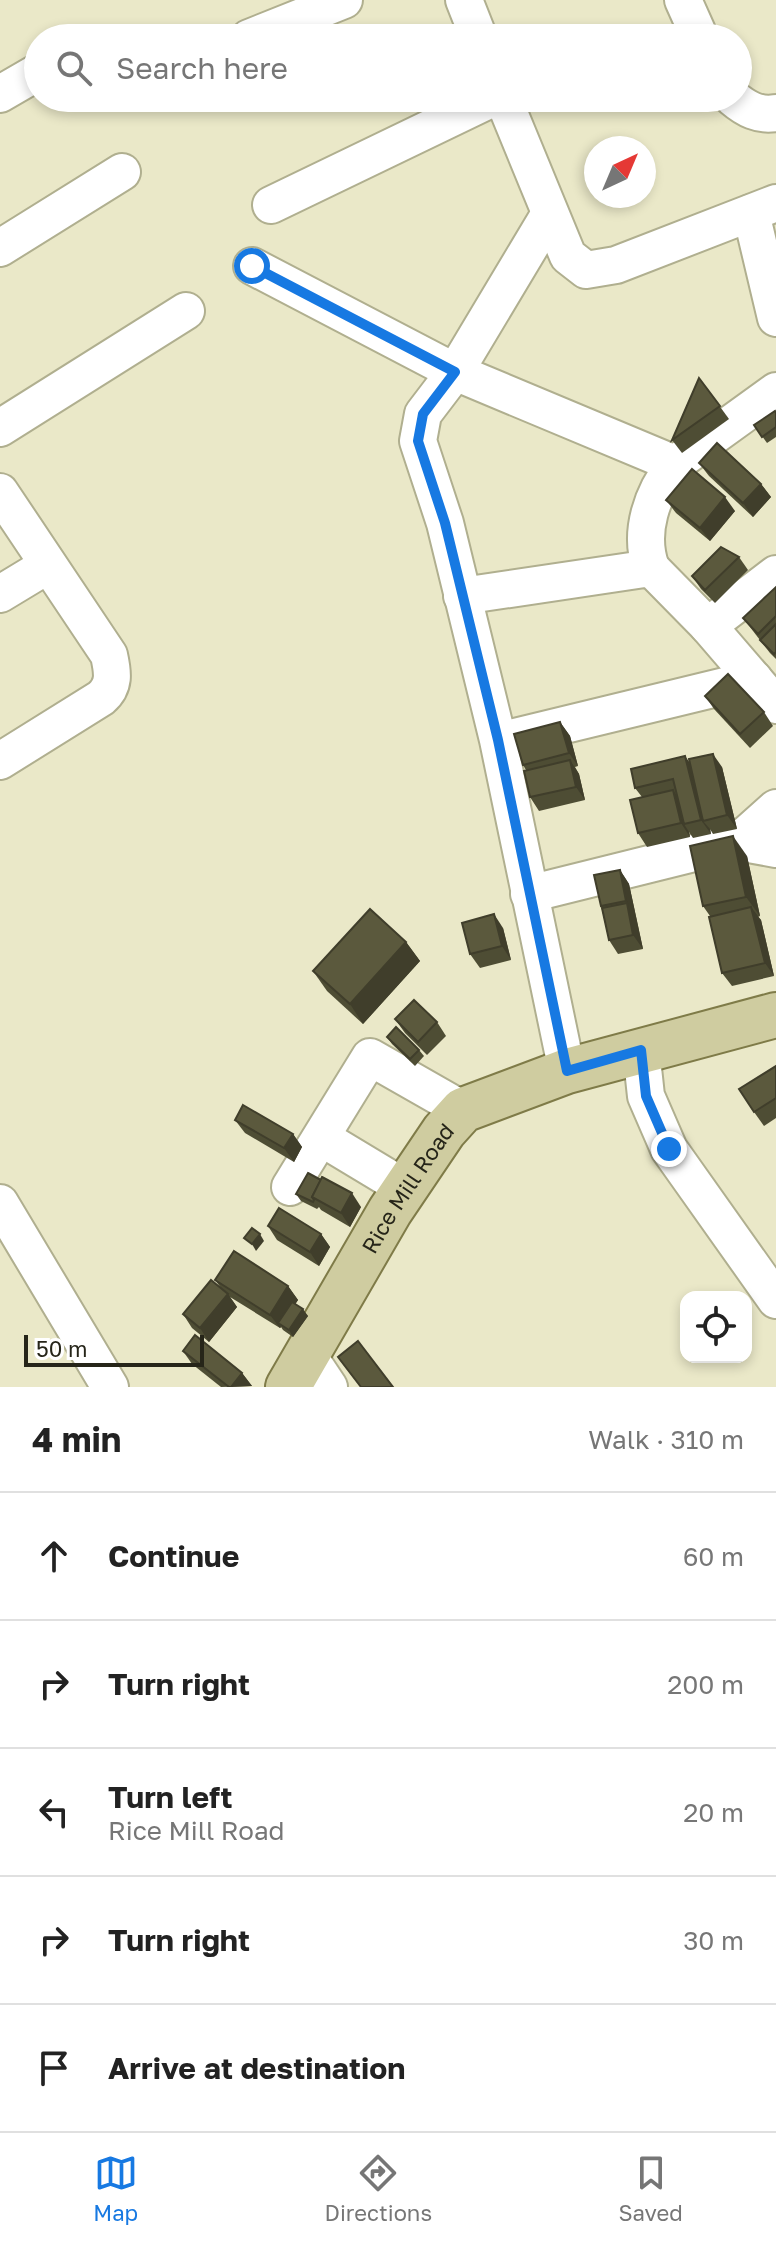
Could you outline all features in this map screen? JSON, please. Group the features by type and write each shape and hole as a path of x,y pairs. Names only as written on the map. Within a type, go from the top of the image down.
{"main road":[{"name":"Rice Mill Road","path":"308,1376 405,1188 444,1131 463,1110 567,1071 776,1015"}],"street":[{"path":"284,24 344,0"},
{"path":"464,0 473,24"},
{"path":"683,0 694,24"},
{"path":"0,94 24,80"},
{"path":"752,111 766,115 776,113"},
{"path":"271,205 464,112"},
{"path":"509,112 568,256 586,270 616,265 764,208 776,318"},
{"path":"0,248 122,172"},
{"path":"549,215 455,372 423,414 418,441 445,523 498,740 567,1071"},
{"path":"252,266 455,372 675,464"},
{"path":"0,428 186,311"},
{"path":"765,692 708,626 651,568 645,551 647,526 658,489 675,464 776,391"},
{"path":"0,492 109,655 112,682 101,698 0,761"},
{"path":"0,594 48,565"},
{"path":"462,596 651,568"},
{"path":"708,626 776,574"},
{"path":"498,740 673,701 765,692"},
{"path":"738,842 776,808"},
{"path":"529,894 738,842 776,849"},
{"path":"641,1050 646,1096 669,1149 776,1300"},
{"path":"290,1187 370,1057 463,1110"},
{"path":"322,1138 405,1188"},
{"path":"1,1209 110,1387"}],"building":[{"path":"699,378 720,406 672,440"},
{"path":"775,411 776,427 762,437 754,425"},
{"path":"717,443 761,484 743,503 699,463"},
{"path":"692,469 725,497 700,528 666,500"},
{"path":"721,547 739,557 705,590 692,576"},
{"path":"776,587 776,616 758,634 743,618"},
{"path":"776,624 776,652 774,654 760,640"},
{"path":"728,674 764,712 740,734 705,696"},
{"path":"560,722 569,753 523,765 514,734"},
{"path":"713,754 727,815 703,821 689,759"},
{"path":"685,756 701,820 684,824 673,779 635,788 631,769"},
{"path":"570,760 576,787 530,797 524,771"},
{"path":"673,790 681,823 638,833 630,800"},
{"path":"733,836 746,897 703,906 690,846"},
{"path":"620,870 626,901 601,906 594,875"},
{"path":"627,903 633,935 609,940 602,908"},
{"path":"751,907 765,963 722,973 709,917"},
{"path":"370,909 406,942 350,1004 313,971"},
{"path":"494,914 502,946 470,954 462,923"},
{"path":"414,1000 437,1022 418,1042 395,1019"},
{"path":"396,1027 419,1050 410,1059 387,1037"},
{"path":"776,1066 776,1098 754,1112 739,1089"},
{"path":"243,1105 293,1134 284,1148 235,1120"},
{"path":"308,1173 321,1180 312,1197 313,1202 296,1194"},
{"path":"322,1177 352,1193 341,1213 312,1197"},
{"path":"279,1208 321,1234 310,1252 268,1226"},
{"path":"252,1228 260,1234 252,1244 244,1238"},
{"path":"234,1251 288,1286 270,1315 215,1280"},
{"path":"211,1280 228,1294 200,1328 183,1314"},
{"path":"292,1302 303,1309 289,1330 278,1323"},
{"path":"195,1335 242,1373 231,1387 183,1351"},
{"path":"358,1341 393,1387 361,1387 338,1357"}],"route":[{"path":"252,266 455,372 423,414 418,441 445,523 498,740 567,1071 641,1050 646,1096 669,1149"}]}
